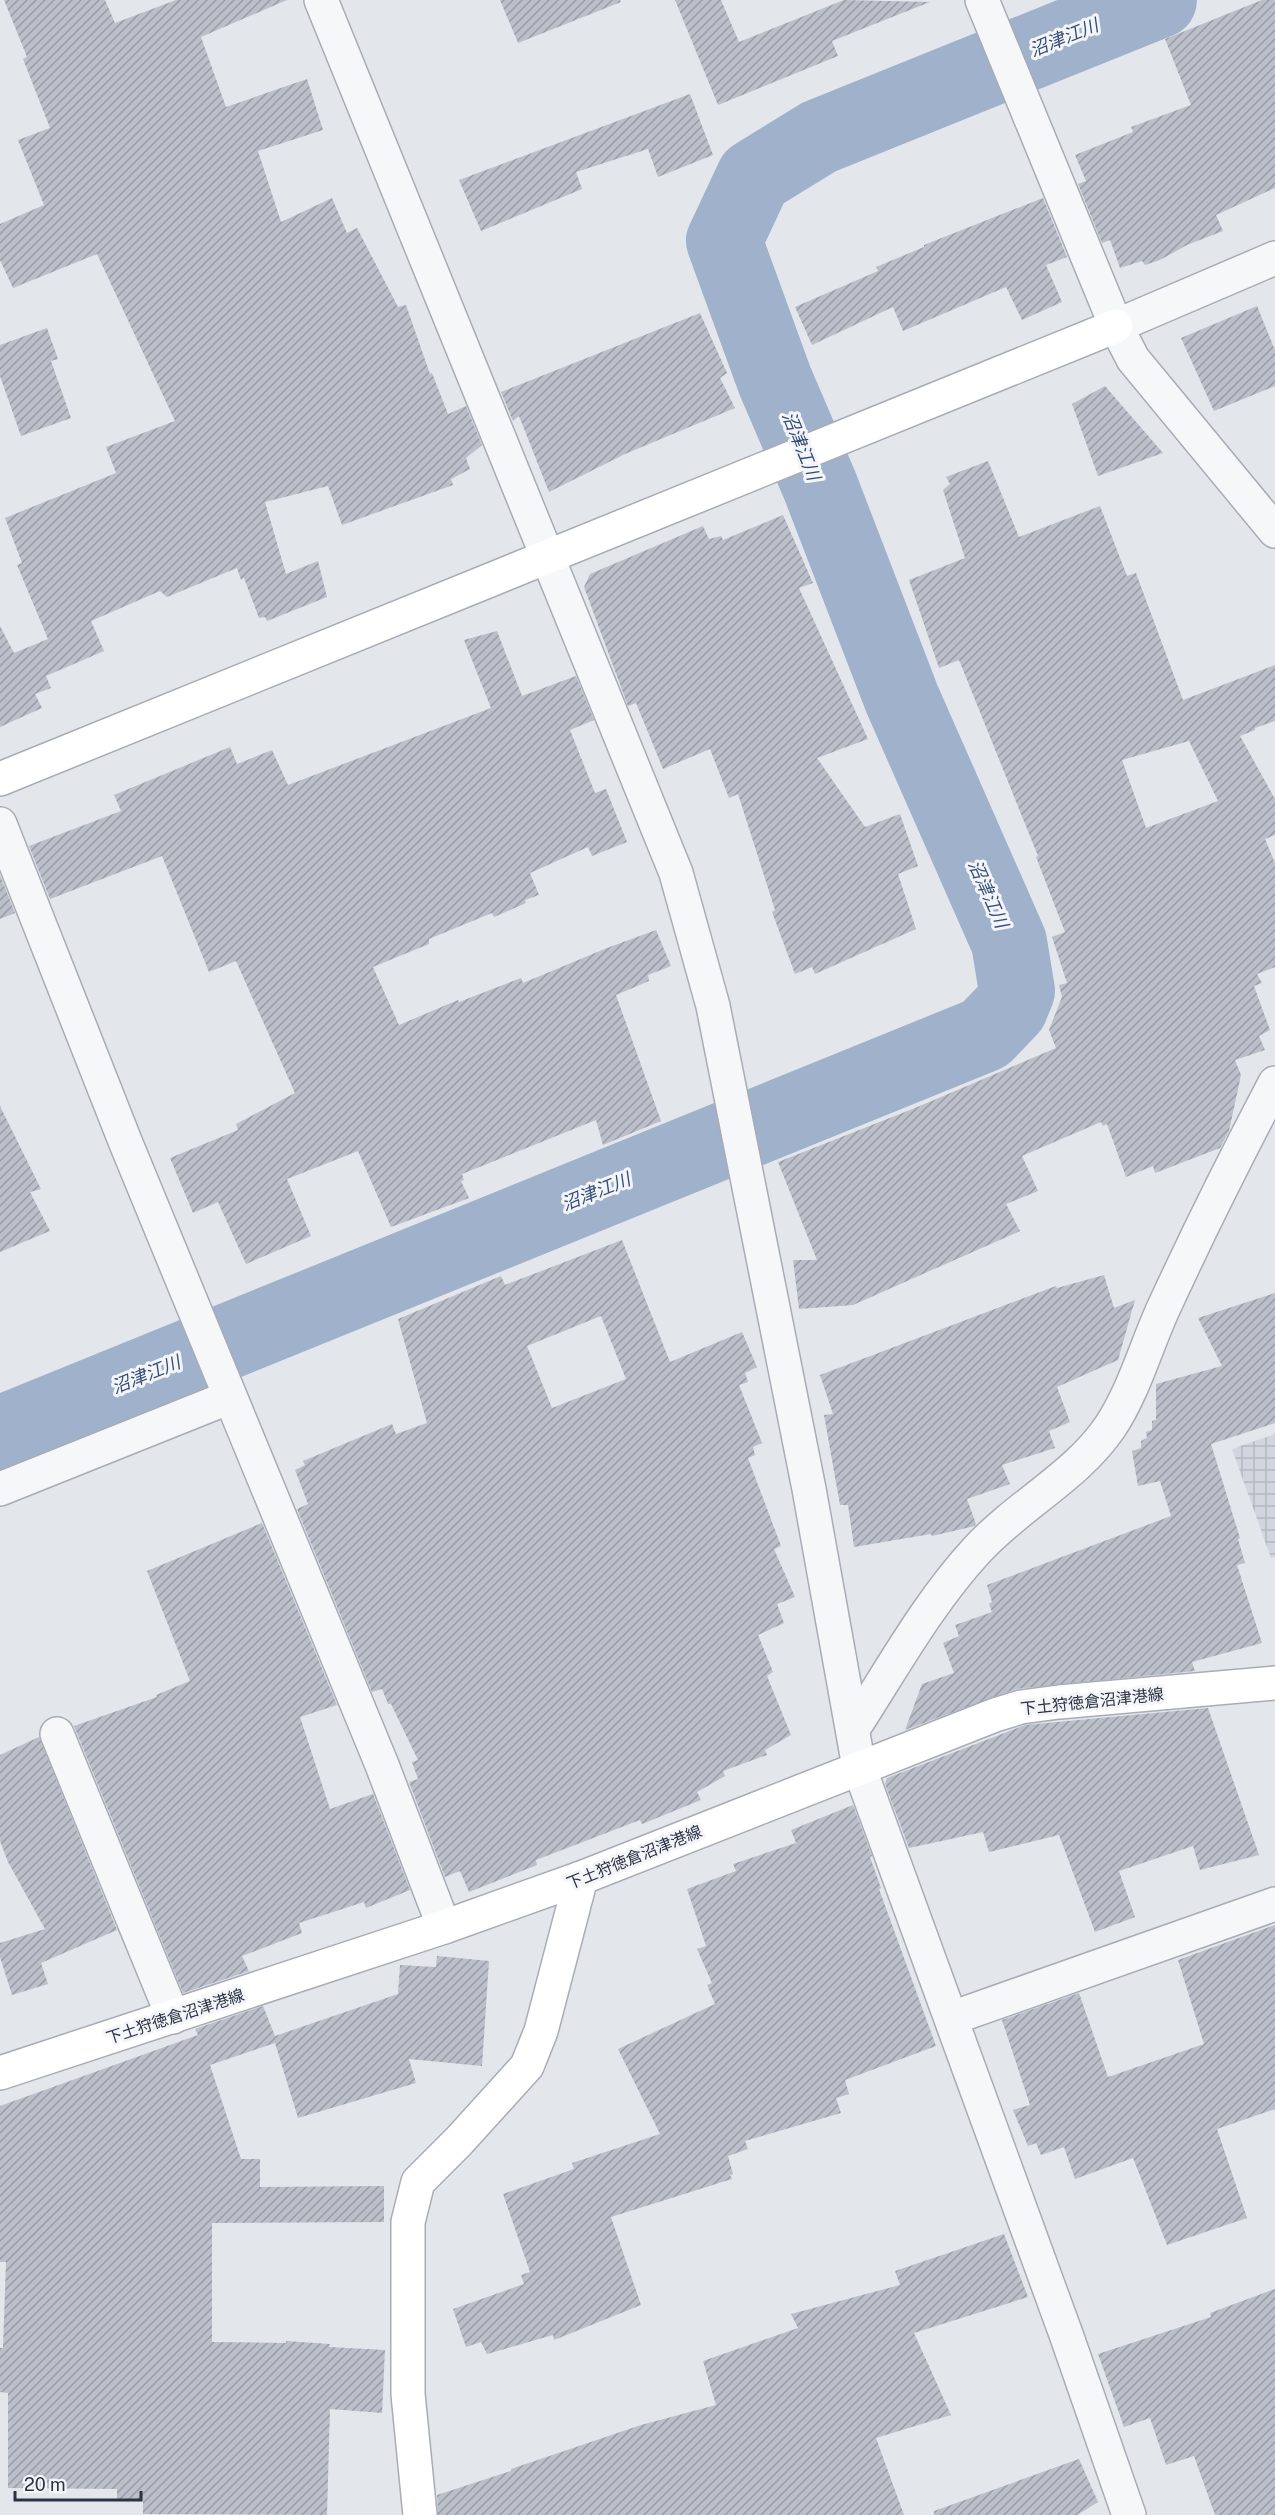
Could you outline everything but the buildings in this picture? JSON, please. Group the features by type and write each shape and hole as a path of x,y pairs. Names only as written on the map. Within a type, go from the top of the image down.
{"street":[{"path":"321,0 676,873 713,1006 809,1489 860,1767 1129,2515"},
{"path":"982,0 1116,326 1132,359 1275,531"},
{"path":"0,778 1116,326 1275,258"},
{"path":"0,824 125,1141 382,1765 444,1927"},
{"path":"853,1729 929,1612 972,1556 1006,1523 1078,1462 1110,1426 1122,1406 1161,1312 1219,1187 1275,1083"},
{"path":"0,1489 230,1396"},
{"name":"下土狩徳倉沼津港線","path":"0,2073 444,1927 581,1878 994,1715 1021,1707 1275,1683"},
{"path":"57,1734 173,2017"},
{"path":"420,2515 408,2394 408,2222 418,2182 459,2141 527,2066 542,2031 581,1878"},
{"path":"952,2018 1275,1904"}],"shaded area":[{"path":"1275,1434 1275,1557 1271,1558 1232,1449"}],"waterway":[{"name":"沼津江川","path":"0,1434 985,1034 1010,1008 1017,991 1009,942 902,699 820,486 775,381 724,241 754,177 819,137 1159,0"}]}
